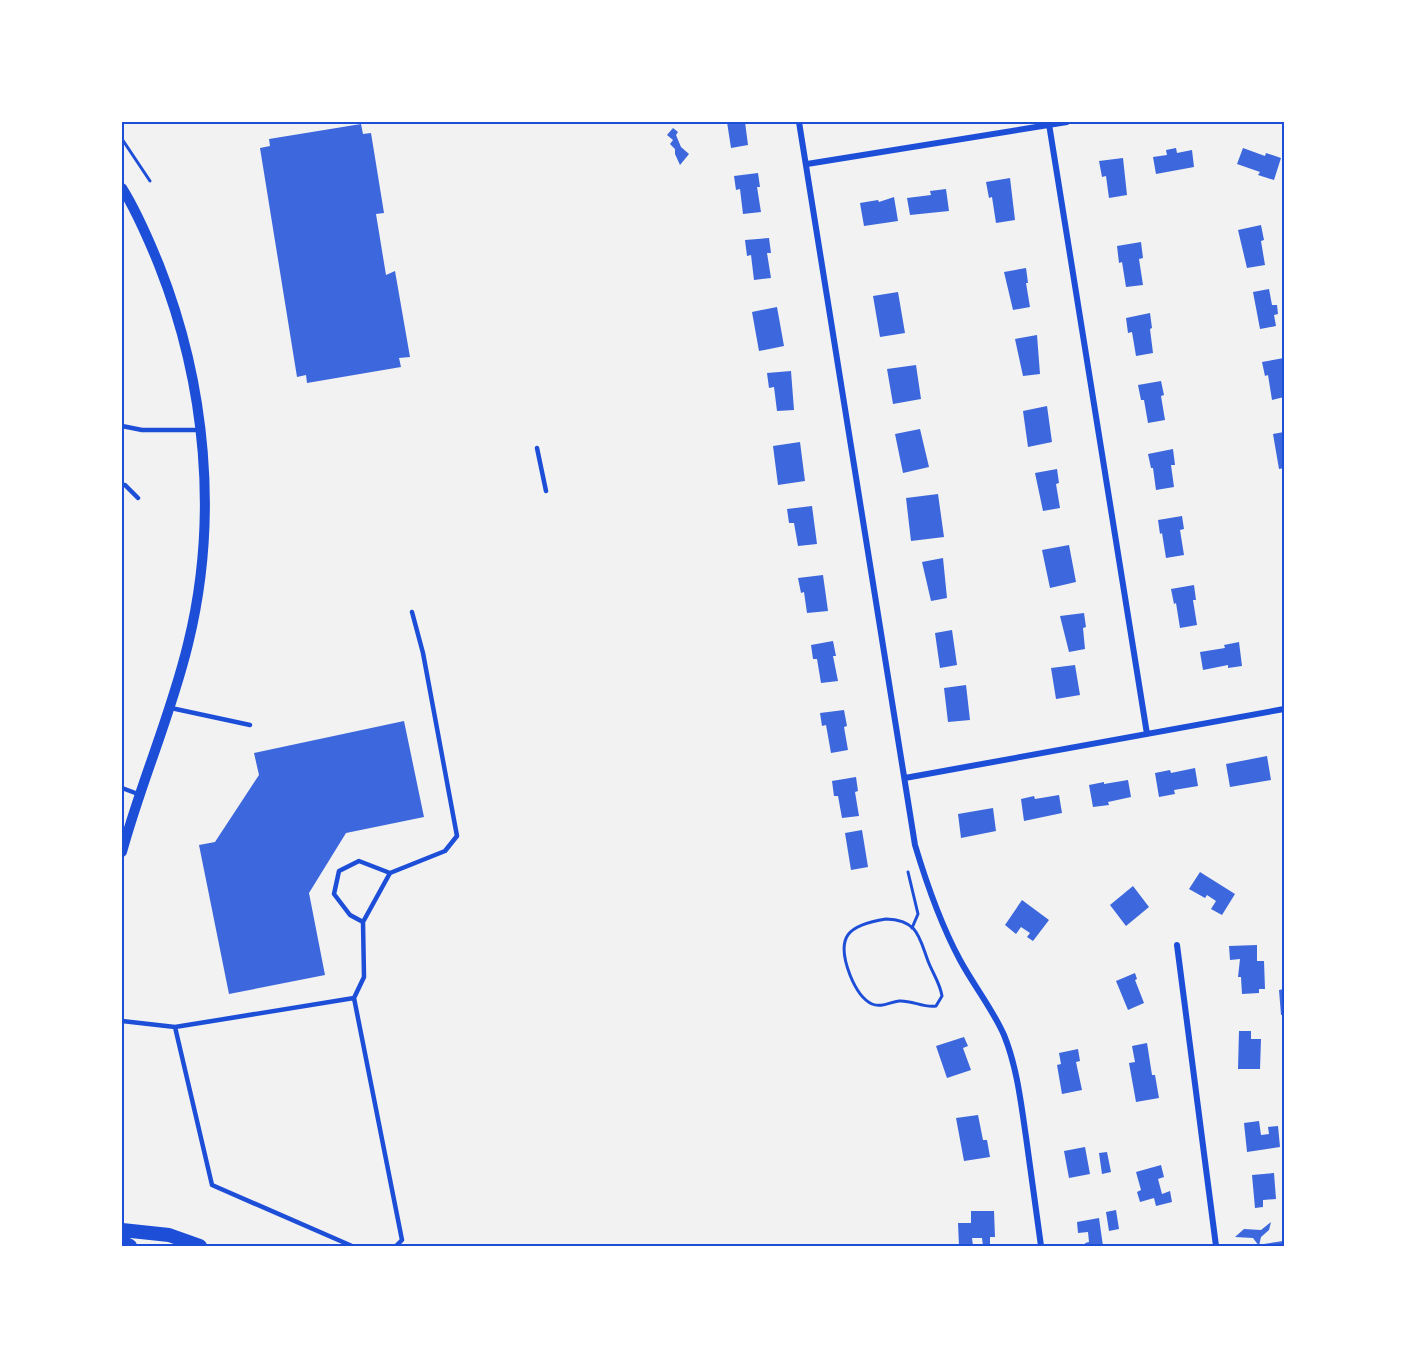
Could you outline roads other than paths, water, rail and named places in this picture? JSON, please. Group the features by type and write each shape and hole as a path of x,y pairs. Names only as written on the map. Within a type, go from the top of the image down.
{"main road":[{"path":"122,1230 169,1235 200,1246"},
{"path":"122,1242 130,1246"}],"street":[{"path":"800,122 915,845 926,884 942,925 959,959 990,1008 1004,1036 1014,1065 1041,1246"},
{"path":"807,164 1067,122"},
{"path":"1049,124 1148,734"},
{"path":"122,188 144,227 171,297 185,343 201,430 204,478 204,525 200,577 189,642 170,708 122,852"},
{"path":"905,778 1284,709"},
{"path":"1177,945 1216,1246"}],"lane":[{"path":"122,426 142,430 201,430"},
{"path":"537,448 546,491"},
{"path":"122,485 125,485 138,498"},
{"path":"396,1246 402,1240 354,999 364,977 363,922 390,873 445,851 457,836 423,653 412,612"},
{"path":"170,708 250,725"},
{"path":"122,788 141,794"},
{"path":"363,922 350,915 334,894 339,871 359,861 390,873"},
{"path":"122,1021 176,1027 354,999"},
{"path":"176,1027 212,1185 352,1246"}]}
